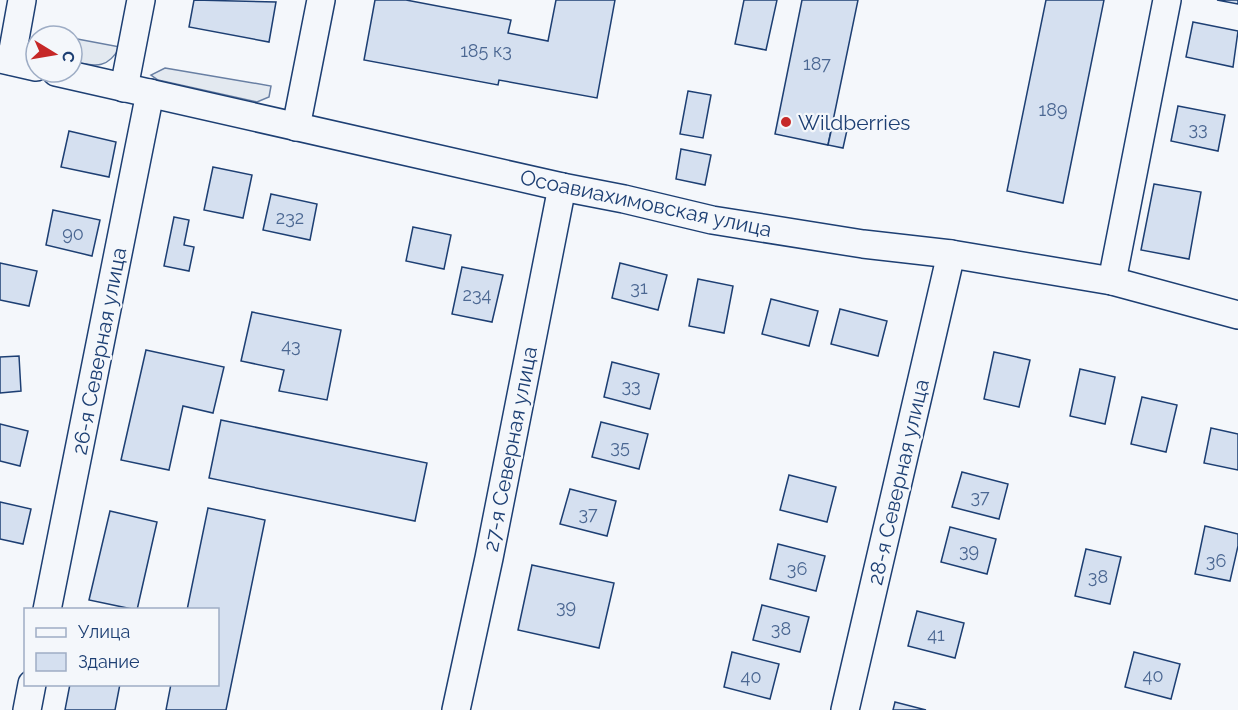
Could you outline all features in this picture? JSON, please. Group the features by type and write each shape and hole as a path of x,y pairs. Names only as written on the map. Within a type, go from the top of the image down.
{"street":[{"path":"16,62 22,0"},
{"path":"124,88 141,0"},
{"path":"296,127 321,0"},
{"path":"1112,280 1167,0"},
{"name":"Осоавиахимовская улица","path":"84,79 712,220 863,244 951,254 1112,280 1238,315"},
{"name":"26-я Северная улица","path":"47,608 150,93"},
{"name":"27-я Северная улица","path":"456,710 491,547 562,187"},
{"name":"28-я Северная улица","path":"845,710 951,254"},
{"path":"27,710 32,686"}],"shaded area":[{"path":"84,40 120,47 105,63 84,64"},
{"path":"165,68 271,86 269,97 257,102 158,80 151,75"}],"building":[{"path":"194,0 276,2 269,42 189,27"},
{"path":"375,0 406,0 511,20 508,33 548,41 556,0 615,0 597,98 499,80 498,85 364,60"},
{"path":"744,0 777,0 766,50 735,44"},
{"path":"802,0 858,0 828,145 775,134"},
{"path":"1046,0 1104,0 1063,203 1007,191"},
{"path":"1217,0 1238,0 1238,4"},
{"path":"1193,22 1238,31 1233,67 1186,57"},
{"path":"688,91 711,95 703,138 680,134"},
{"path":"1178,106 1225,115 1218,151 1171,141"},
{"path":"832,127 847,130 843,148 828,145"},
{"path":"69,131 116,142 109,177 61,167"},
{"path":"681,149 711,155 705,185 676,179"},
{"path":"213,167 252,175 243,218 204,210"},
{"path":"1154,184 1201,192 1189,259 1141,250"},
{"path":"271,194 317,204 310,240 263,230"},
{"path":"53,210 100,220 92,256 46,245"},
{"path":"174,217 189,220 184,245 194,247 189,271 164,266"},
{"path":"413,227 451,235 444,269 406,261"},
{"path":"0,263 37,271 29,306 0,300"},
{"path":"620,263 667,275 658,310 612,298"},
{"path":"462,267 503,275 492,322 452,314"},
{"path":"698,279 733,286 724,333 689,326"},
{"path":"771,299 818,311 809,346 762,334"},
{"path":"840,309 887,321 878,356 831,344"},
{"path":"252,312 341,330 327,400 279,391 284,370 241,361"},
{"path":"146,350 224,367 213,413 183,406 169,470 121,460"},
{"path":"994,352 1030,360 1019,407 984,399"},
{"path":"19,356 21,391 0,393 0,357"},
{"path":"612,362 659,374 650,409 604,397"},
{"path":"1080,369 1115,377 1105,424 1070,416"},
{"path":"1142,397 1177,405 1166,452 1131,444"},
{"path":"221,420 427,463 415,521 209,478"},
{"path":"601,422 648,434 639,469 592,457"},
{"path":"0,424 28,431 20,466 0,461"},
{"path":"1211,428 1238,434 1238,470 1204,463"},
{"path":"962,472 1008,484 999,519 952,507"},
{"path":"789,475 836,487 827,522 780,510"},
{"path":"570,489 616,501 607,536 560,524"},
{"path":"0,502 31,509 23,544 0,539"},
{"path":"208,508 265,520 226,710 166,710 171,686 219,686 219,608 187,608"},
{"path":"110,511 157,522 137,608 89,600"},
{"path":"1205,526 1238,534 1238,546 1230,581 1195,574"},
{"path":"950,527 996,539 987,574 941,562"},
{"path":"778,544 825,556 816,591 770,579"},
{"path":"1086,549 1121,557 1110,604 1075,596"},
{"path":"532,565 614,583 599,648 518,630"},
{"path":"762,605 809,617 800,652 753,640"},
{"path":"917,611 964,623 955,658 908,646"},
{"path":"732,652 779,664 770,699 724,687"},
{"path":"1134,652 1180,664 1171,699 1125,687"},
{"path":"70,686 120,686 115,710 65,710"},
{"path":"895,702 926,710 893,710"}],"place":[{"name":"Wildberries","path":"786,122"}]}
